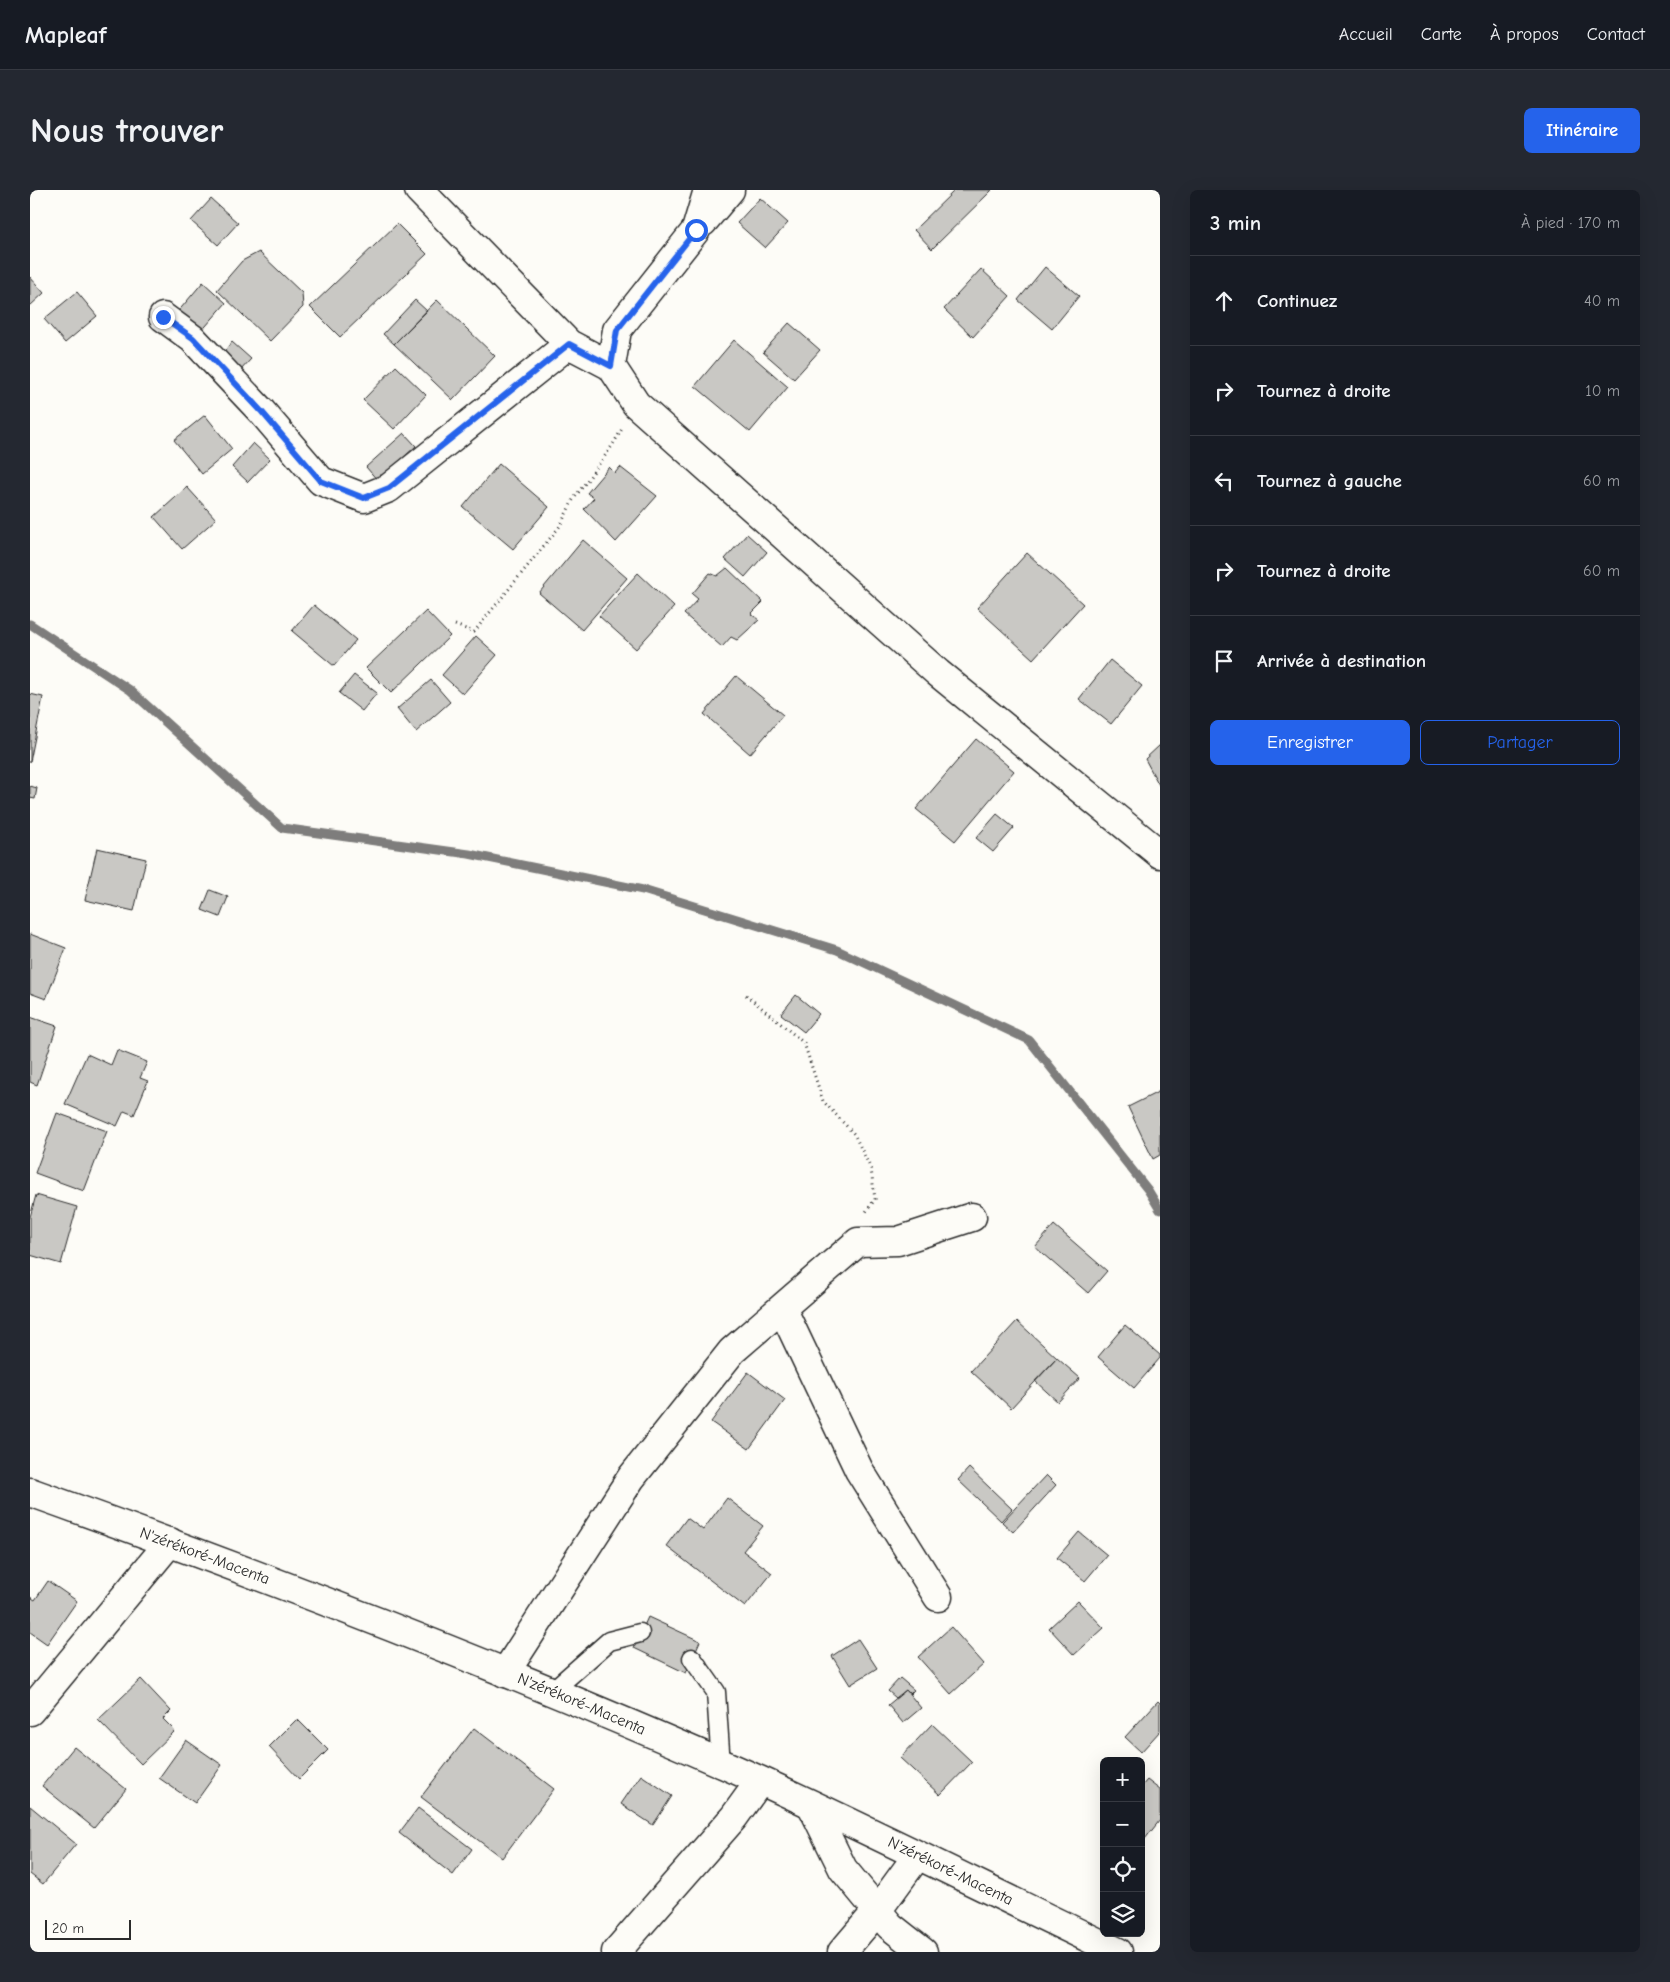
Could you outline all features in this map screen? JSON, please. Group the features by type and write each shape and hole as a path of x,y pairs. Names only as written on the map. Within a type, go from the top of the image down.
{"main road":[{"path":"419,190 569,344 611,366 636,404 938,673 1160,854"},
{"path":"696,230 708,190"},
{"path":"611,366 617,330 730,190"},
{"path":"163,317 193,338 262,412 321,481 364,498 389,488 569,344"},
{"path":"505,1673 631,1478 732,1351 858,1242 898,1240 972,1217"},
{"path":"782,1308 858,1470 938,1597"},
{"name":"N'zérékoré-Macenta","path":"30,1492 170,1542 552,1692 760,1781 1118,1952"},
{"path":"30,1711 170,1542"},
{"path":"616,1952 734,1817 760,1781"},
{"path":"812,1806 842,1869 890,1926 924,1952"},
{"path":"842,1952 877,1911 917,1856"}],"lane":[{"path":"552,1692 609,1641 640,1633"},
{"path":"692,1658 716,1692 721,1764"}],"path":[{"path":"455,625 474,632 560,526 573,500 612,446 636,404"},
{"path":"746,995 804,1043 823,1101 854,1134 871,1169 875,1199 863,1216 858,1242"}],"building":[{"path":"955,190 992,190 932,249 914,230"},
{"path":"760,198 788,223 765,248 737,223"},
{"path":"211,199 238,223 218,245 191,221"},
{"path":"397,224 427,254 340,337 310,307"},
{"path":"259,252 302,293 303,307 270,341 217,290 242,261"},
{"path":"1045,267 1079,296 1052,329 1018,300"},
{"path":"981,269 1010,296 973,337 944,309"},
{"path":"30,277 44,293 30,306"},
{"path":"203,282 226,303 199,334 176,314"},
{"path":"77,292 97,316 65,343 44,319"},
{"path":"415,300 427,311 394,344 383,334"},
{"path":"437,300 495,356 453,400 394,344"},
{"path":"789,323 820,350 794,379 763,352"},
{"path":"734,340 788,387 750,432 695,386"},
{"path":"232,342 251,359 240,371 221,355"},
{"path":"396,366 426,395 394,429 363,400"},
{"path":"205,415 232,449 202,474 174,440"},
{"path":"404,433 416,446 378,481 366,467"},
{"path":"253,443 270,459 248,482 232,467"},
{"path":"499,464 549,507 513,549 463,507"},
{"path":"609,467 615,473 620,467 657,496 616,542 584,509 594,498 587,493"},
{"path":"187,487 216,519 182,549 154,517"},
{"path":"747,534 767,552 745,577 725,559"},
{"path":"583,540 627,578 582,630 539,593"},
{"path":"1027,553 1083,604 1033,659 977,608"},
{"path":"727,568 763,602 751,614 759,620 737,640 731,637 722,647 684,614 698,599 692,594 710,573 717,576"},
{"path":"638,573 674,607 636,649 599,616"},
{"path":"314,605 356,640 334,666 292,631"},
{"path":"426,611 450,636 391,693 366,668"},
{"path":"476,636 497,655 463,694 442,675"},
{"path":"1110,660 1142,686 1111,724 1079,699"},
{"path":"354,675 377,693 362,711 339,693"},
{"path":"736,676 783,715 750,754 704,714"},
{"path":"431,680 450,702 416,732 397,709"},
{"path":"30,694 43,697 30,762"},
{"path":"976,739 1014,771 955,841 916,809"},
{"path":"1160,745 1160,787 1145,759"},
{"path":"30,786 37,788 35,799 30,798"},
{"path":"997,814 1014,828 993,852 976,838"},
{"path":"97,848 146,859 134,911 85,900"},
{"path":"210,890 228,897 220,917 202,910"},
{"path":"30,934 66,948 46,999 30,993"},
{"path":"796,995 819,1014 804,1032 781,1014"},
{"path":"30,1017 57,1026 37,1085 30,1082"},
{"path":"117,1050 147,1062 140,1078 148,1081 134,1115 124,1111 117,1126 65,1104 87,1054 111,1065"},
{"path":"1160,1091 1160,1155 1153,1159 1128,1107"},
{"path":"57,1113 107,1131 84,1191 35,1173"},
{"path":"36,1195 77,1207 61,1264 30,1255 30,1217"},
{"path":"1054,1225 1107,1271 1088,1293 1035,1247"},
{"path":"1017,1321 1057,1358 1011,1408 971,1371"},
{"path":"1125,1325 1160,1355 1160,1358 1134,1388 1098,1357"},
{"path":"1057,1358 1080,1378 1058,1402 1035,1381"},
{"path":"748,1372 785,1400 749,1449 711,1422"},
{"path":"969,1468 1012,1509 1001,1521 958,1480"},
{"path":"1046,1475 1056,1485 1013,1532 1002,1522"},
{"path":"727,1498 763,1526 743,1551 772,1573 745,1607 666,1546 687,1518 703,1530"},
{"path":"1079,1532 1107,1555 1085,1581 1057,1558"},
{"path":"48,1581 77,1601 47,1644 30,1632 30,1597 35,1600"},
{"path":"1078,1601 1104,1628 1074,1655 1049,1628"},
{"path":"648,1617 700,1641 686,1673 634,1648"},
{"path":"951,1627 984,1664 951,1694 918,1657"},
{"path":"858,1639 877,1668 850,1685 832,1656"},
{"path":"900,1678 914,1690 910,1694 906,1690 896,1698 888,1691"},
{"path":"141,1679 171,1711 163,1719 175,1731 141,1764 98,1720"},
{"path":"906,1690 921,1708 903,1723 888,1705"},
{"path":"1158,1701 1160,1703 1160,1731 1141,1752 1125,1737"},
{"path":"297,1719 328,1750 299,1779 269,1747"},
{"path":"932,1724 972,1762 940,1795 900,1758"},
{"path":"474,1728 554,1789 502,1858 421,1797"},
{"path":"186,1740 222,1765 195,1803 159,1778"},
{"path":"74,1747 126,1789 94,1828 42,1786"},
{"path":"641,1775 672,1796 653,1825 621,1804"},
{"path":"1147,1780 1160,1790 1160,1820 1145,1839 1145,1802 1145,1782"},
{"path":"30,1806 76,1844 43,1884 30,1874"},
{"path":"418,1808 472,1849 453,1875 399,1833"}],"waterway":[{"path":"30,624 130,690 282,828 469,854 643,890 837,950 1029,1040 1148,1190 1160,1210"}],"route":[{"path":"163,317 193,338 262,412 321,481 364,498 389,488 461,428 569,344 611,366 617,330 696,230"}]}
